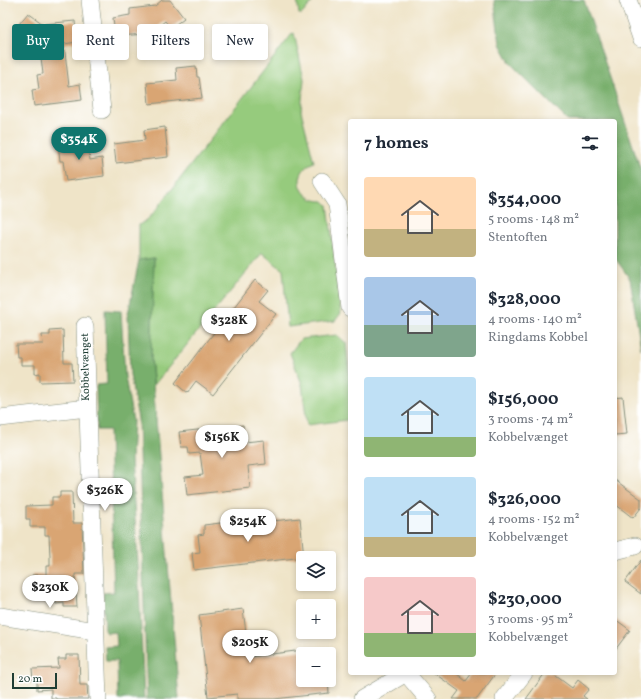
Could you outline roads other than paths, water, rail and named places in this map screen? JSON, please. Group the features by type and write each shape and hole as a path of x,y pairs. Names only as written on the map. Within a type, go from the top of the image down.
{"street":[{"path":"90,0 102,110"},
{"path":"628,0 641,38"},
{"path":"322,181 343,203 348,278"},
{"name":"Kobbelvænget","path":"85,326 98,699"},
{"name":"Kobbelvænget","path":"0,418 87,408"},
{"path":"617,550 635,546"},
{"path":"0,616 95,631"},
{"path":"362,699 403,675"},
{"path":"408,675 428,699"},
{"path":"504,699 522,675"}]}
